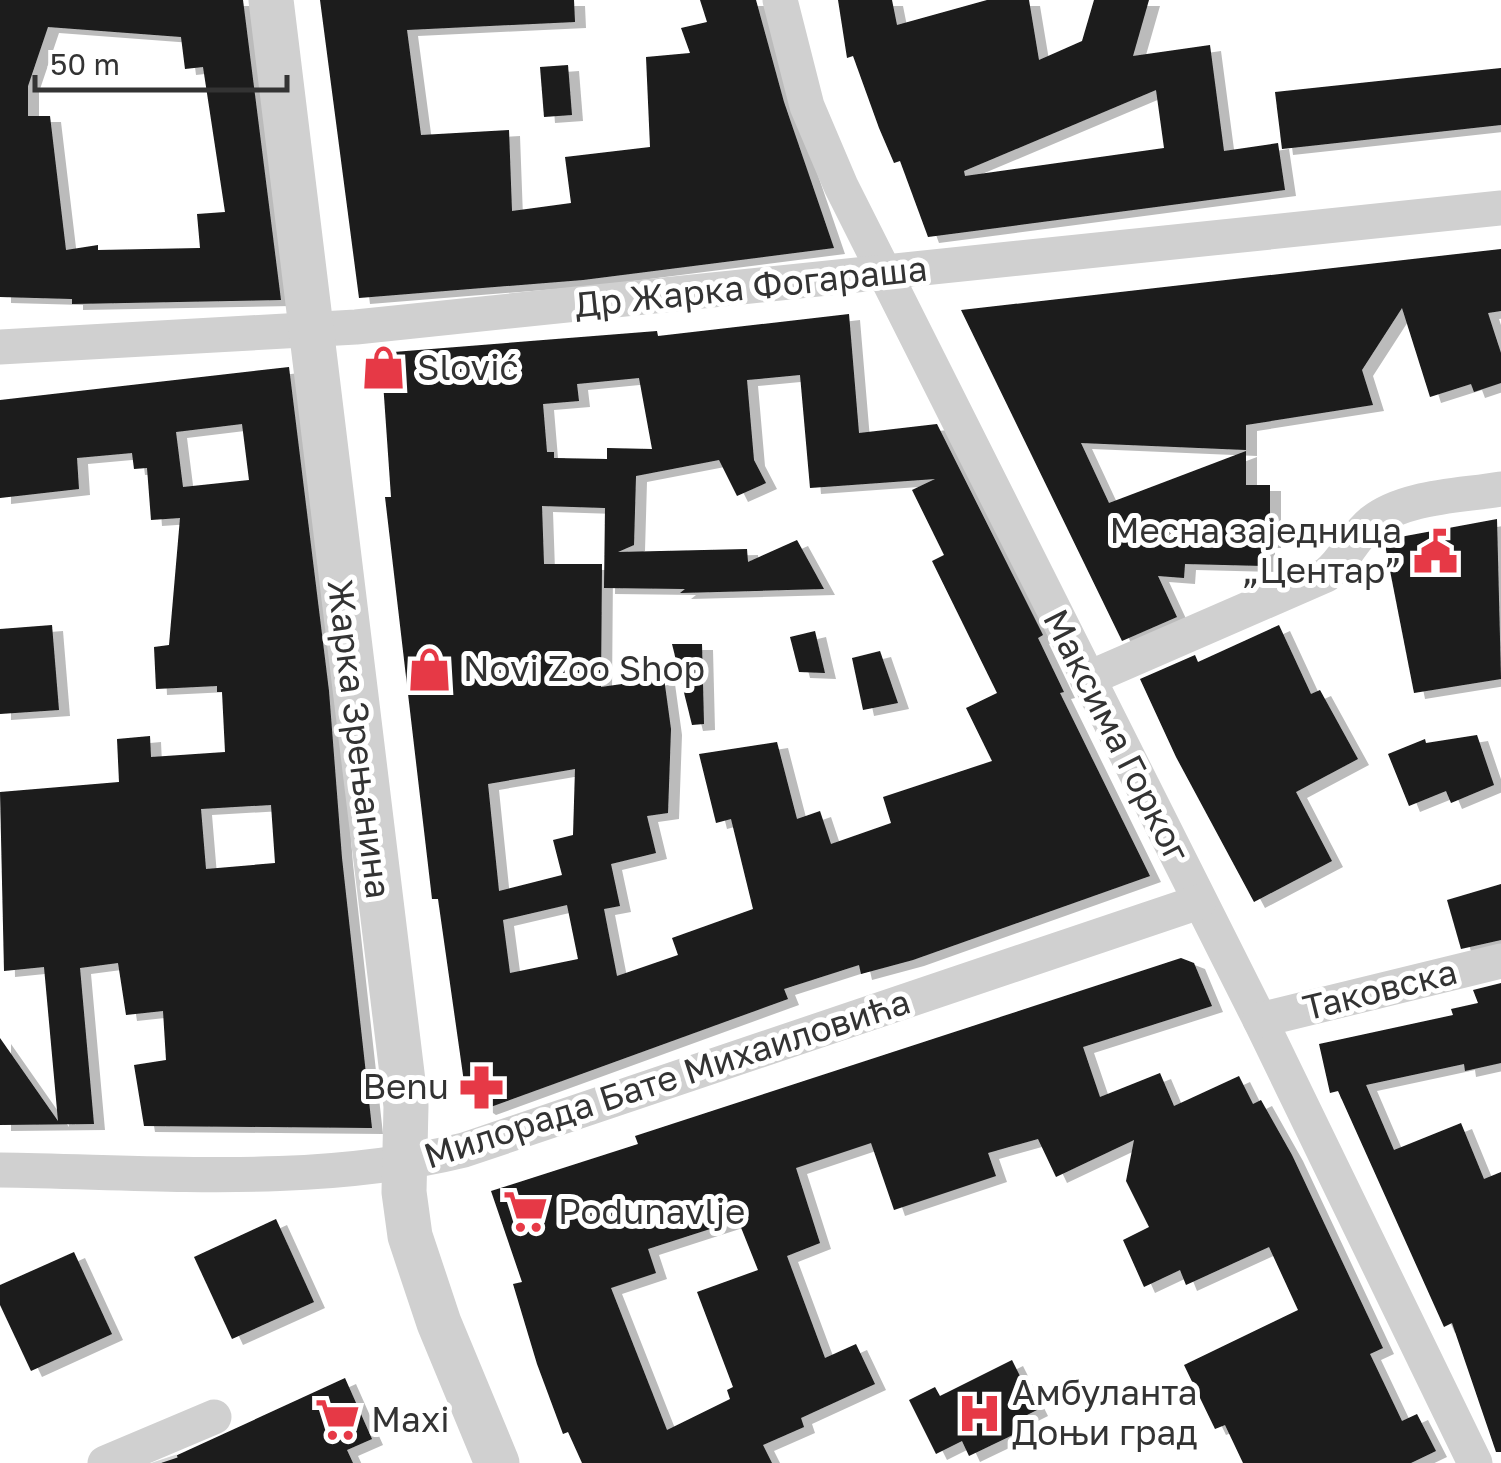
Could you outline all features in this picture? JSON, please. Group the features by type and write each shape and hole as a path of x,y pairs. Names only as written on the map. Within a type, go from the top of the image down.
{"street":[{"name":"Жарка Зрењанина","path":"271,0 406,1106 406,1219 414,1254 497,1463"},
{"name":"Максима Горког","path":"780,0 808,106 883,273 1260,1020 1474,1463"},
{"name":"Др Жарка Фогараша","path":"0,347 310,331 1501,208"},
{"path":"1087,679 1326,575 1341,564 1369,525 1402,506 1501,490"},
{"name":"Милорада Бате Михаиловића","path":"0,1170 330,1173 405,1164 464,1150 1199,902"},
{"name":"Таковска","path":"1260,1020 1501,961"},
{"path":"105,1463 156,1452 214,1417"}],"building":[{"path":"0,0 243,0 281,300 72,304 72,299 0,297","holes":["48,27 181,37 185,69 203,67 225,212 197,214 200,248 98,250 98,245 66,250 50,116 28,116 28,86"]},
{"path":"320,0 574,0 575,22 407,30 421,135 509,130 512,211 571,203 565,157 650,147 646,57 690,53 681,28 707,22 700,0 756,0 784,102 834,248 583,280 359,298"},
{"path":"838,0 892,0 897,25 987,0 1029,0 1039,60 1082,41 1094,0 1149,0 1133,56 1210,45 1224,151 1278,143 1285,190 928,237 900,161 894,163 879,128 853,56 847,58","holes":["1156,90 1164,148 965,176 964,171"]},
{"path":"568,65 572,115 544,117 540,67"},
{"path":"1501,68 1501,125 1282,149 1275,92"},
{"path":"1501,249 1501,311 1488,313 1501,353 1501,383 1474,392 1471,384 1430,397 1402,308 1362,370 1373,405 1246,425 1246,450 1081,443 1109,503 1246,451 1246,485 1270,485 1270,542 1264,542 1264,566 1185,564 1184,578 1158,576 1177,617 1122,641 961,310"},
{"path":"849,314 859,433 937,424 1043,635 1038,638 1064,692 1060,693 1150,876 913,960 861,974 859,965 784,989 788,999 485,1109 467,1097 438,899 432,899 385,497 391,497 381,353 657,331 658,336","holes":["800,375 810,488 935,479 912,490 944,555 932,561 997,693 966,708 992,761 883,797 891,823 831,844 820,811 797,819 777,742 699,754 716,823 731,819 753,909 672,938 678,955 617,976 604,909 620,906 611,864 656,853 647,816 668,813 671,729 664,678 601,687 602,564 544,564 542,506 605,508 604,588 685,589 680,593 824,589 797,540 748,562 747,549 618,552 634,545 636,476 719,460 737,496 766,483 754,460 747,380","639,378 652,449 607,448 607,459 554,458 554,452 547,452 543,404 579,401 577,384","575,769 573,835 553,840 562,875 499,891 488,784","567,905 578,959 510,973 503,920"]},
{"path":"289,367 329,691 342,858 372,1128 144,1126 134,1065 166,1060 163,1011 126,1015 118,963 80,968 94,1124 0,1125 0,1038 58,1121 44,967 4,971 0,792 119,782 117,739 150,736 151,757 225,752 222,692 217,692 217,686 156,689 154,647 169,645 180,518 151,520 147,468 134,469 132,453 77,458 79,489 0,498 0,400","holes":["242,424 249,480 183,487 176,432","271,805 275,863 206,869 201,809"]},
{"path":"1497,519 1501,679 1414,693 1384,540"},
{"path":"52,625 59,710 0,714 0,629"},
{"path":"1279,625 1311,694 1320,690 1358,759 1296,792 1332,861 1254,902 1176,757 1140,679 1195,655 1198,662"},
{"path":"815,631 825,673 799,672 790,637"},
{"path":"672,644 702,644 704,724 692,725"},
{"path":"880,651 898,703 863,710 852,658"},
{"path":"1477,735 1494,785 1451,803 1446,791 1409,806 1388,754 1425,739 1426,743"},
{"path":"1501,884 1501,940 1461,949 1447,900"},
{"path":"1181,958 1194,963 1212,1006 1083,1047 1100,1097 1160,1073 1174,1106 1239,1076 1253,1104 1261,1100 1292,1155 1383,1348 1370,1354 1402,1421 1417,1414 1436,1451 1411,1463 1243,1463 1225,1425 1215,1429 1184,1365 1298,1310 1269,1247 1186,1285 1180,1270 1144,1287 1123,1240 1149,1227 1126,1181 1134,1140 1056,1177 1038,1139 988,1153 996,1176 894,1210 871,1143 796,1168 820,1243 787,1256 825,1358 856,1344 875,1384 801,1418 804,1427 763,1445 772,1463 582,1463 568,1432 563,1434 537,1364 513,1284 522,1282 491,1191 638,1144 635,1136","holes":["738,1220 758,1270 697,1292 733,1387 727,1390 730,1399 667,1430 611,1288 656,1273 648,1249"]},
{"path":"1501,983 1501,1063 1465,1071 1464,1064 1366,1085 1394,1150 1461,1123 1484,1179 1501,1172 1501,1452 1496,1452 1452,1323 1444,1327 1338,1091 1330,1093 1319,1044 1453,1015 1451,1009 1478,1003 1473,990"},
{"path":"276,1219 314,1302 232,1339 194,1257"},
{"path":"74,1252 112,1334 31,1371 0,1305 0,1285"},
{"path":"1012,1360 1037,1410 1019,1419 1025,1429 969,1456 962,1441 936,1454 909,1400 935,1387 940,1396"},
{"path":"345,1378 372,1439 347,1450 353,1463 160,1463"}],"place":[{"name":"Slović","path":"384,368"},
{"name":"Месна заједница „Центар”","path":"1435,551"},
{"name":"Novi Zoo Shop","path":"430,669"},
{"name":"Benu","path":"482,1087"},
{"name":"Podunavlje","path":"525,1212"},
{"name":"Амбуланта Доњи град","path":"979,1413"},
{"name":"Maxi","path":"338,1420"}]}
